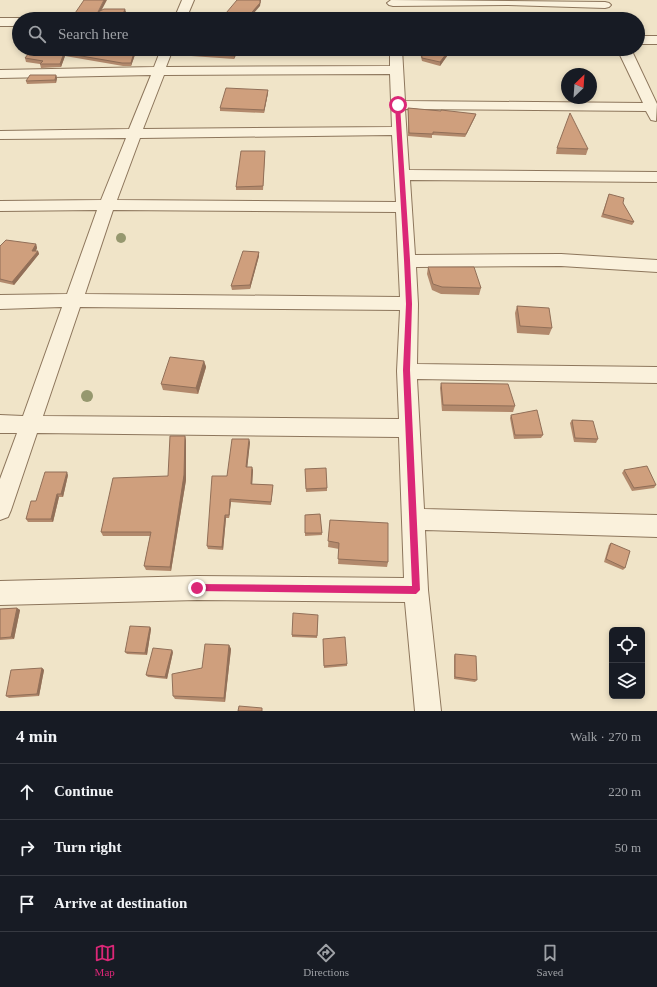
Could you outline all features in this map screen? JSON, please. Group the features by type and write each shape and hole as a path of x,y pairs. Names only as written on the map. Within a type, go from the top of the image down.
{"street":[{"path":"183,12 188,0"},
{"path":"394,12 393,2 604,2 608,12"},
{"path":"0,22 12,22"},
{"path":"645,40 657,40"},
{"path":"0,510 107,205 165,56"},
{"path":"396,56 409,304 407,370 416,590 428,711"},
{"path":"398,105 654,113 652,93 629,56"},
{"path":"0,74 158,71 396,70"},
{"path":"0,135 399,131"},
{"path":"402,175 657,177"},
{"path":"0,206 107,205 404,208"},
{"path":"407,260 561,260 657,266"},
{"path":"0,302 74,300 409,304"},
{"path":"407,370 657,375"},
{"path":"0,424 31,423 410,428"},
{"path":"413,519 657,526"},
{"path":"0,593 197,588 416,590"}],"building":[{"path":"84,0 104,0 98,12 76,12"},
{"path":"237,0 260,0 260,3 252,12 227,12"},
{"path":"104,9 125,9 124,12 98,12"},
{"path":"27,56 63,56 60,64 40,64 43,61 25,58"},
{"path":"81,56 133,56 131,63 122,63"},
{"path":"422,56 445,56 440,62 422,58"},
{"path":"30,75 56,75 55,80 26,81"},
{"path":"226,88 268,90 264,110 220,108"},
{"path":"408,108 476,114 466,134 433,132 433,134 409,133"},
{"path":"570,113 588,149 557,148"},
{"path":"241,151 265,151 263,186 236,187"},
{"path":"609,194 624,198 623,203 634,222 603,214"},
{"path":"6,240 36,244 32,251 38,251 12,282 0,279 0,246"},
{"path":"243,251 259,252 250,285 231,286"},
{"path":"428,267 474,267 481,288 442,287 433,284"},
{"path":"517,306 549,308 552,328 520,326"},
{"path":"170,357 204,361 196,388 161,384"},
{"path":"441,383 508,384 515,406 443,405"},
{"path":"537,410 543,435 515,435 511,415"},
{"path":"572,420 593,421 598,439 575,438"},
{"path":"170,436 185,436 184,475 170,567 144,566 151,532 101,532 113,478 168,476"},
{"path":"232,439 249,439 246,467 252,467 251,484 273,485 271,502 230,499 229,515 225,515 222,547 207,546 212,476 227,476"},
{"path":"647,466 656,485 634,488 624,470"},
{"path":"326,468 327,488 306,489 305,469"},
{"path":"45,472 67,472 61,494 57,494 51,519 26,519 31,501 36,501"},
{"path":"320,514 322,533 305,533 305,515"},
{"path":"330,520 388,523 388,562 338,559 339,543 328,541"},
{"path":"611,543 630,551 625,568 606,559"},
{"path":"17,608 11,637 0,638 0,609"},
{"path":"293,613 318,615 317,636 292,635"},
{"path":"130,626 150,627 145,653 125,652"},
{"path":"345,637 347,664 324,666 323,639"},
{"path":"205,644 229,645 224,698 173,696 172,674 202,668"},
{"path":"153,648 172,650 165,677 146,675"},
{"path":"455,654 476,656 477,680 455,677"},
{"path":"42,668 37,694 6,696 11,670"},
{"path":"239,706 262,708 262,711 238,711"}],"route":[{"path":"197,588 416,590 407,370 409,304 398,105"}]}
